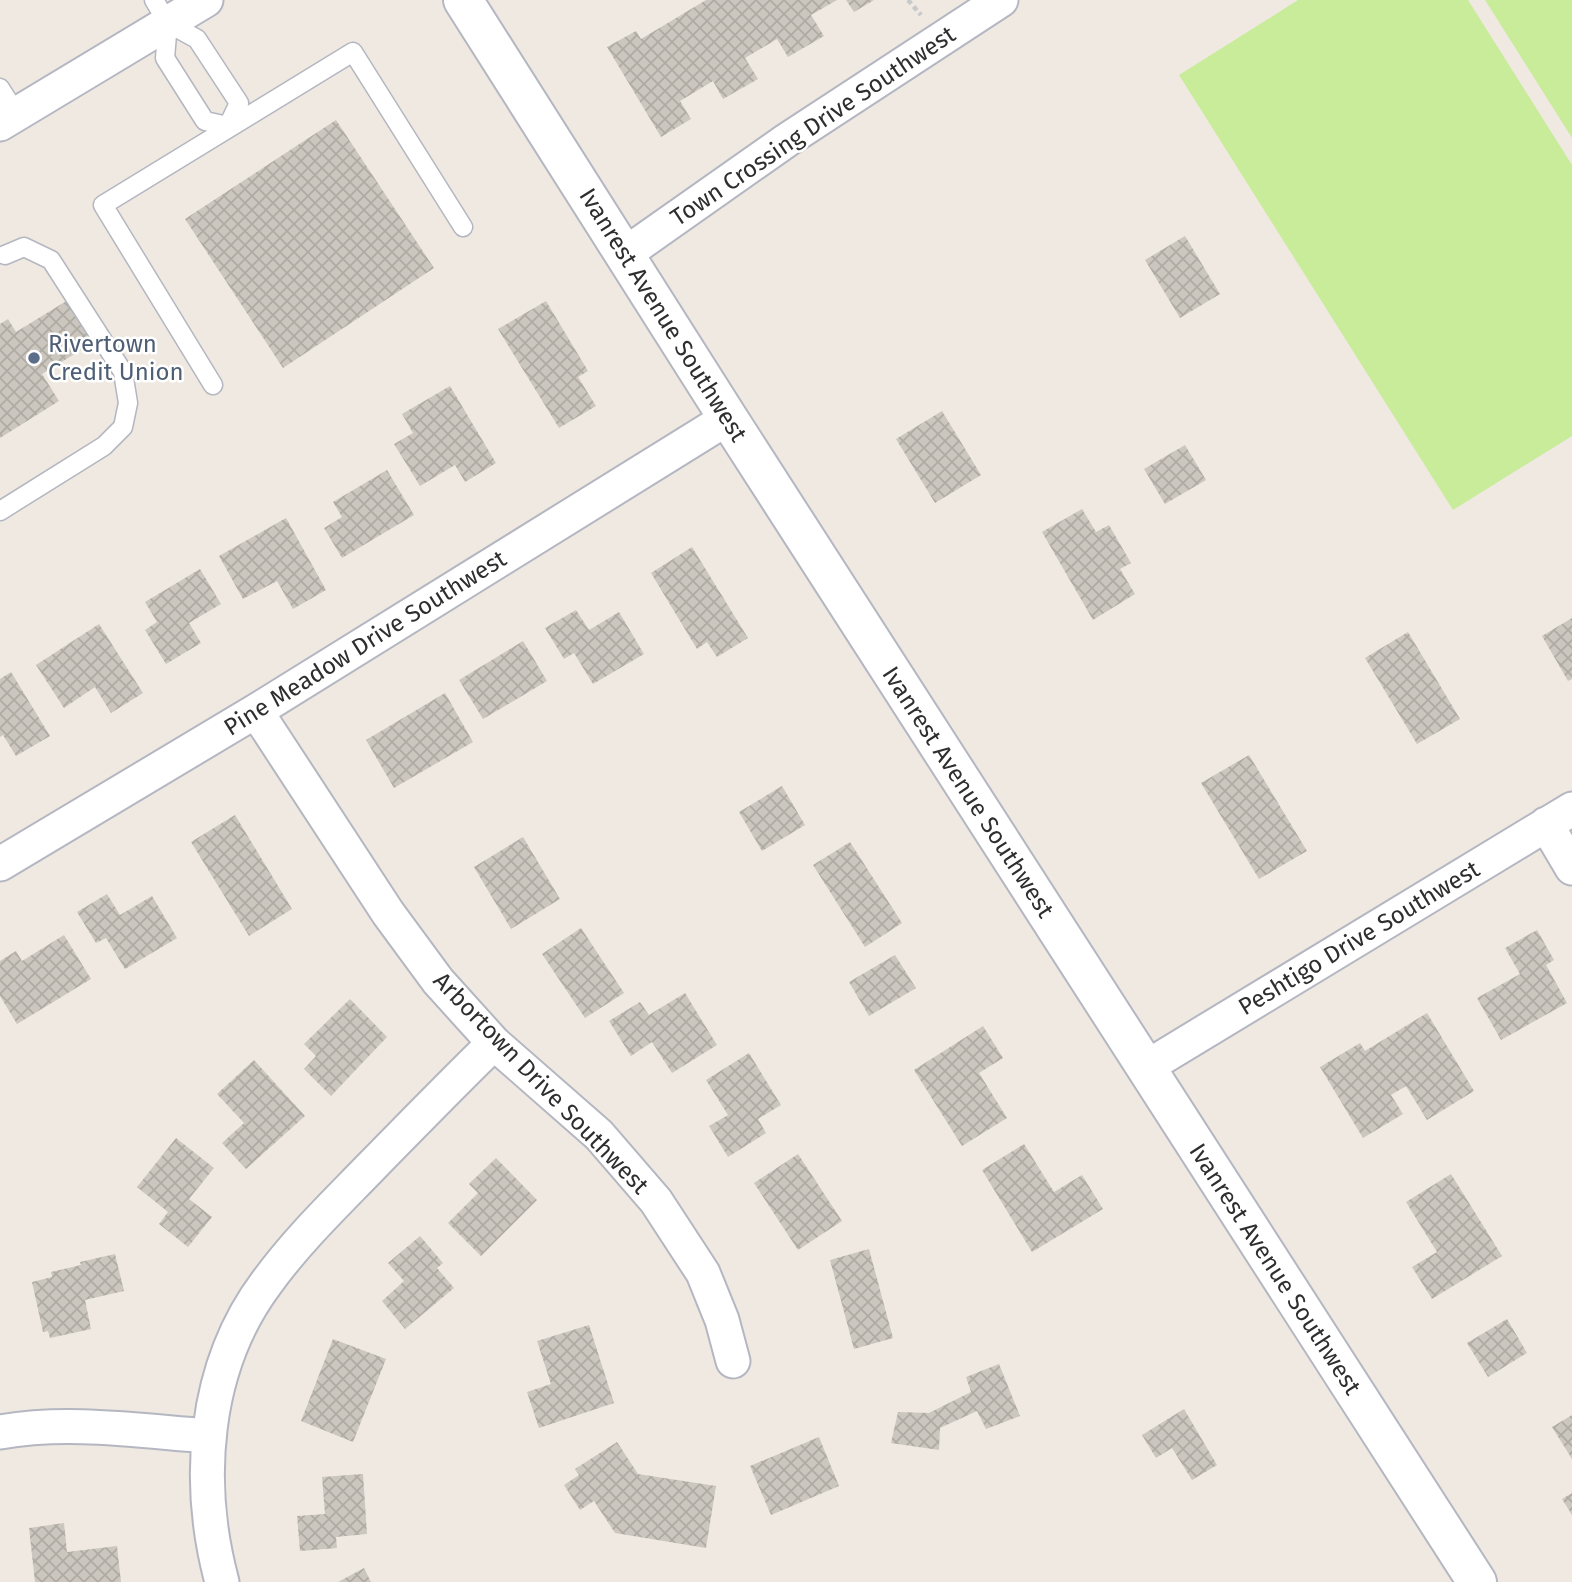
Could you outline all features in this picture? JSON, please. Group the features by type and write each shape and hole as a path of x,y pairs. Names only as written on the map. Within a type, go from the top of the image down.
{"street":[{"path":"6,109 161,12 206,0"},
{"name":"Ivanrest Avenue Southwest","path":"463,0 728,418 1477,1582"},
{"name":"Town Crossing Drive Southwest","path":"625,254 787,140 1001,0"},
{"name":"Pine Meadow Drive Southwest","path":"0,864 256,711 728,418"},
{"name":"Arbortown Drive Southwest","path":"256,711 413,949 494,1042 599,1135 656,1201 703,1273 722,1320 733,1361"},
{"path":"1559,816 1572,868"},
{"name":"Peshtigo Drive Southwest","path":"1145,1068 1559,816"},
{"path":"222,1582 209,1522 208,1436 215,1399 235,1340 265,1284 315,1224 494,1042"},
{"path":"0,1432 42,1427 77,1427 208,1436"}],"lane":[{"path":"161,12 197,39 239,103 229,126"},
{"path":"161,12 165,58 205,121 229,126"},
{"path":"213,385 103,205 353,52 463,227"},
{"path":"0,512 104,446 123,428 128,403 123,372 51,260 40,252 24,247 2,253"}],"green space":[{"path":"1298,0 1468,0 1572,165 1572,436 1453,510 1179,75"},
{"path":"1485,0 1572,0 1572,138"}],"building":[{"path":"706,0 837,0 811,15 824,36 788,57 777,39 745,58 758,79 723,99 713,81 680,101 691,119 661,137 607,47 636,31 641,39"},
{"path":"846,0 874,0 854,12"},
{"path":"336,120 434,268 283,368 185,219"},
{"path":"1185,236 1220,294 1180,318 1145,260"},
{"name":"Rivertown Credit Union","path":"68,300 94,342 42,374 59,401 0,438 0,324 8,319 16,332"},
{"path":"546,301 588,371 578,377 596,406 559,428 498,329"},
{"path":"450,386 496,463 465,482 455,465 420,486 394,444 413,433 402,414"},
{"path":"942,411 981,475 935,503 896,439"},
{"path":"1185,445 1206,480 1165,504 1144,469"},
{"path":"387,470 414,515 342,558 324,528 342,517 333,502"},
{"path":"1082,509 1096,532 1109,525 1131,563 1120,569 1135,594 1093,620 1042,532"},
{"path":"286,518 326,590 293,609 277,581 243,599 219,556"},
{"path":"692,547 748,638 717,657 707,642 697,649 651,573"},
{"path":"200,569 221,604 189,623 201,643 166,664 145,630 157,622 145,602"},
{"path":"576,610 589,630 619,612 644,654 593,684 574,653 564,659 545,628"},
{"path":"1572,618 1572,679 1568,681 1542,636"},
{"path":"99,624 143,693 111,713 95,687 64,708 36,665"},
{"path":"1408,632 1460,719 1417,744 1365,658"},
{"path":"523,641 547,681 483,719 459,680"},
{"path":"11,672 50,736 16,756 3,735 0,737 0,679"},
{"path":"445,693 473,742 394,788 366,740"},
{"path":"1249,755 1307,851 1259,879 1201,783"},
{"path":"782,786 805,825 762,851 739,812"},
{"path":"235,815 292,909 249,936 191,842"},
{"path":"523,837 560,899 511,929 474,867"},
{"path":"850,842 902,923 865,947 813,865"},
{"path":"107,894 120,915 152,896 177,938 125,969 106,938 96,943 77,912"},
{"path":"581,928 624,993 585,1018 542,954"},
{"path":"1537,930 1554,960 1546,965 1567,1003 1501,1040 1477,998 1520,974 1505,948"},
{"path":"64,935 91,979 17,1024 0,996 0,961 16,951 22,961"},
{"path":"895,955 916,988 869,1016 849,982"},
{"path":"685,993 717,1045 672,1073 652,1042 631,1056 609,1021 640,1002 649,1015"},
{"path":"350,999 387,1037 331,1096 304,1069 316,1056 304,1044"},
{"path":"1427,1013 1474,1091 1427,1120 1406,1086 1391,1095 1403,1114 1363,1138 1320,1067 1360,1043 1365,1051"},
{"path":"983,1026 1003,1058 979,1073 1007,1118 962,1146 914,1070"},
{"path":"749,1053 781,1105 758,1119 766,1133 728,1157 709,1126 728,1115 706,1080"},
{"path":"254,1060 305,1116 246,1169 222,1143 244,1123 217,1094"},
{"path":"176,1138 214,1168 189,1199 212,1217 188,1247 159,1224 168,1212 137,1187"},
{"path":"1024,1144 1054,1192 1082,1175 1103,1209 1032,1252 982,1170"},
{"path":"798,1154 842,1221 798,1250 754,1183"},
{"path":"496,1158 537,1200 481,1256 448,1223 478,1193 469,1184"},
{"path":"1451,1174 1502,1256 1432,1299 1412,1267 1437,1252 1406,1202"},
{"path":"420,1236 443,1263 437,1268 454,1288 405,1329 382,1301 404,1281 388,1263"},
{"path":"869,1249 893,1338 854,1349 830,1260"},
{"path":"115,1254 124,1291 85,1300 91,1329 50,1338 48,1331 43,1332 32,1282 52,1277 51,1272 81,1265 80,1262"},
{"path":"1507,1319 1527,1353 1488,1377 1467,1343"},
{"path":"589,1325 614,1403 539,1428 527,1392 551,1384 537,1341"},
{"path":"333,1339 386,1359 353,1442 301,1421"},
{"path":"999,1364 1020,1416 986,1429 977,1411 940,1428 939,1450 891,1443 898,1412 929,1413 971,1392 966,1377"},
{"path":"1184,1409 1217,1465 1192,1480 1172,1448 1156,1458 1142,1435"},
{"path":"1572,1415 1572,1459 1552,1427"},
{"path":"819,1437 839,1486 771,1515 750,1466"},
{"path":"617,1442 638,1474 716,1486 706,1548 615,1533 594,1501 580,1510 564,1485 579,1475 575,1469"},
{"path":"363,1474 367,1534 336,1537 337,1548 300,1551 297,1516 325,1514 322,1477"},
{"path":"1572,1493 1572,1515 1562,1499"},
{"path":"64,1523 67,1552 117,1546 121,1582 35,1582 29,1528"},
{"path":"364,1568 371,1582 338,1582"}],"place":[{"name":"Rivertown Credit Union","path":"34,358"}]}
